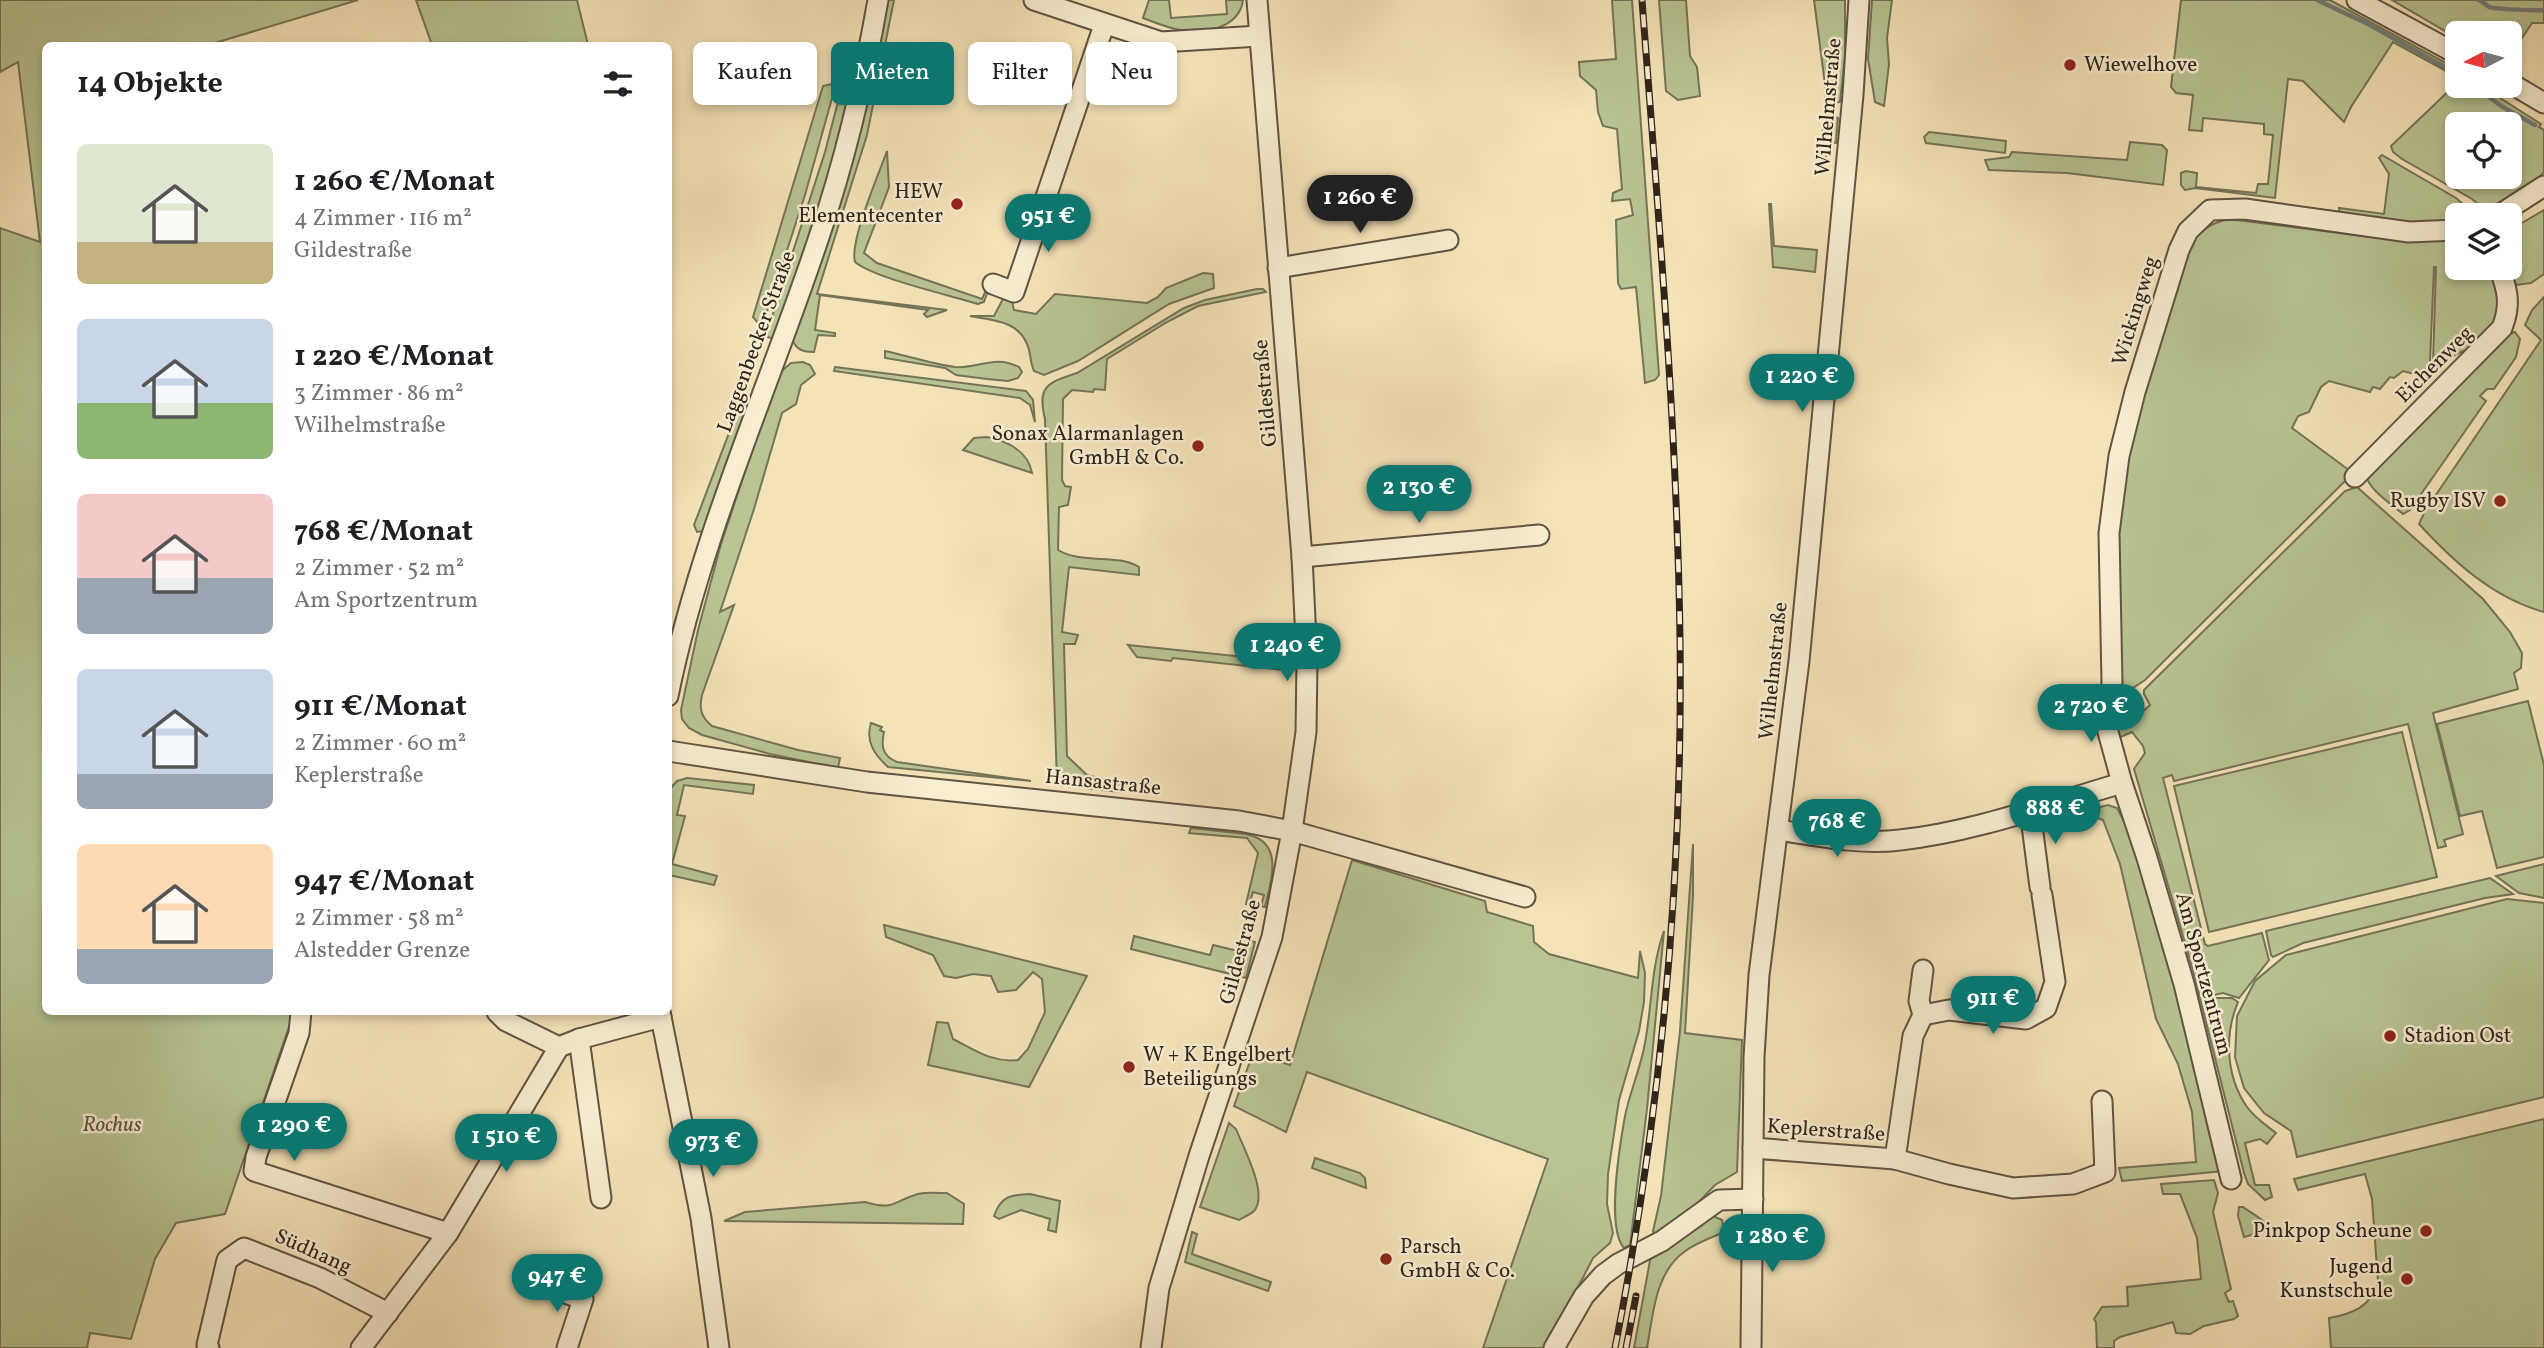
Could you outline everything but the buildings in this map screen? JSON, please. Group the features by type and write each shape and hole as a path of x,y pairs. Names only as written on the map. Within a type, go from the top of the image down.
{"street":[{"name":"Laggenbecker Straße","path":"672,680 715,524 819,236 860,88 878,0"},
{"path":"1034,0 1161,42 1259,36"},
{"name":"Gildestraße","path":"1151,1348 1159,1288 1199,1156 1272,937 1292,831 1306,732 1307,661 1302,557 1257,0"},
{"name":"Wilhelmstraße","path":"1751,1348 1754,1058 1759,975 1799,661 1853,94 1859,0"},
{"path":"2357,0 2445,48"},
{"path":"993,284 1014,292 1104,25"},
{"path":"2522,90 2544,103"},
{"path":"2518,203 2544,186"},
{"name":"Wickingweg","path":"2112,683 2109,533 2119,456 2165,292 2188,231 2210,210 2245,209 2409,232 2445,230"},
{"path":"1278,268 1448,240"},
{"name":"Eichenweg","path":"2355,477 2502,328 2508,312 2508,291 2504,280"},
{"path":"1302,557 1539,535"},
{"name":"Am Sportzentrum","path":"2112,683 2105,721 2184,984 2231,1179"},
{"name":"Hansastraße","path":"672,752 867,782 1239,821 1292,831 1525,897"},
{"path":"1778,830 1848,840 1899,841 1957,830 2122,783"},
{"path":"1923,1015 1949,1010 2026,1019 2046,1008 2055,982 2030,810"},
{"name":"Keplerstraße","path":"1895,1158 1913,1037 1923,1015 1919,1001 1923,970"},
{"path":"301,1015 299,1033 256,1157 254,1171 448,1233"},
{"path":"500,1015 506,1021 559,1047"},
{"path":"361,1348 448,1233 559,1047 658,1015"},
{"path":"661,1015 701,1218 719,1348"},
{"path":"579,1039 601,1198"},
{"name":"Keplerstraße","path":"1753,1148 1895,1158 1949,1174 2013,1188 2073,1184 2105,1172 2102,1101"},
{"path":"1554,1348 1584,1296 1603,1275 1662,1241 1719,1200 1753,1199"},
{"name":"Südhang","path":"209,1348 207,1345 227,1260 244,1248 320,1278 388,1313"},
{"path":"538,1284 583,1299 567,1348"}],"green space":[{"name":"Rochus","path":"0,0 358,0 218,42 42,42 42,1015 293,1015 225,1214 176,1223 155,1259 131,1339 90,1333 87,1348 0,1348 0,228 40,242 18,62 0,72"},
{"path":"416,0 577,0 587,42 431,42"},
{"path":"885,0 894,0 886,42 873,42"},
{"path":"1149,0 1169,0 1171,18 1227,14 1226,0 1243,0 1240,10 1226,24 1206,30 1185,31 1143,18"},
{"path":"1612,0 1632,0 1659,375 1655,380 1645,383 1636,287 1621,289 1618,283 1616,220 1633,215 1630,199 1612,201 1613,193 1622,189 1617,129 1603,126 1598,112 1596,90 1580,76 1579,62 1616,59"},
{"path":"1659,0 1686,0 1690,56 1697,67 1700,96 1678,100 1666,91"},
{"path":"1814,0 1845,0 1845,56 1840,102 1832,103 1831,116 1838,118 1836,143 1828,142 1825,163 1821,151 1826,92"},
{"path":"1872,0 1892,0 1887,38 1889,64 1884,106 1875,102 1868,59"},
{"path":"2181,0 2330,0 2445,62 2445,70 2393,42 2344,122 2303,81 2288,79 2275,198 2195,188 2185,190 2181,185 2181,173 2186,171 2197,173 2196,187 2256,193 2258,184 2268,184 2273,135 2264,134 2264,124 2203,118 2202,131 2189,130 2193,95 2176,93 2171,87"},
{"path":"2392,0 2544,0 2544,23 2532,23 2522,38 2522,21 2445,21 2445,31"},
{"path":"831,84 831,102 805,195 764,321 758,323 753,317 823,86"},
{"path":"2445,94 2445,98 2500,98 2541,124 2539,127 2544,130 2544,172 2531,184 2499,203 2477,203 2454,189 2522,189 2522,112 2445,112 2445,184 2393,152 2391,146"},
{"path":"837,105 849,105 834,166 775,339 767,337 769,326 825,152"},
{"path":"856,105 873,105 867,135 817,294 947,310 927,317 924,314 928,310 820,295 815,330 835,333 835,336 818,335 814,352 799,349 791,336"},
{"path":"1929,132 2006,141 2005,153 1926,143 1924,137"},
{"path":"2130,142 2162,145 2167,150 2163,185 2067,173 1989,170 1985,160 2009,157 2012,152 2127,160"},
{"path":"887,151 889,187 864,253 877,263 982,299 989,288 984,302 978,304 913,286 878,274 855,262 854,252 860,224"},
{"path":"2382,155 2462,203 2445,203 2445,223 2422,224 2340,215 2339,208 2384,214 2389,174 2379,158"},
{"path":"1769,204 1774,246 1817,250 1815,272 1773,267"},
{"path":"2544,210 2544,274 2531,283 2516,285 2514,280 2522,280 2522,223"},
{"path":"2229,219 2410,242 2445,240 2445,280 2496,280 2502,313 2475,346 2450,357 2446,354 2427,377 2425,376 2433,363 2434,267 2430,362 2422,376 2403,371 2394,378 2390,377 2380,389 2373,387 2370,392 2329,381 2321,387 2309,412 2298,416 2292,428 2353,473 2145,680 2133,688 2125,688 2120,685 2117,529 2134,423 2186,252 2203,230"},
{"path":"1203,273 1213,274 1214,288 1169,304 1078,361 1044,375 1034,371 1027,344 1017,330 1003,323 970,316 994,316 1005,295 1011,297 1014,310 1036,314 1055,294 1147,303 1158,297 1166,288"},
{"path":"1257,289 1266,292 1198,306 1167,322 1107,359 1105,390 1072,390 1063,399 1062,480 1065,486 1071,487 1068,505 1059,507 1058,550 1078,557 1130,563 1139,567 1139,575 1069,567 1062,632 1078,635 1075,644 1064,644 1067,756 1087,775 1120,784 1119,792 1059,785 1045,419 1042,399 1044,393 1052,383 1077,373 1184,308 1205,300"},
{"path":"2544,297 2544,612 2525,606 2491,588 2460,565 2419,524 2425,511 2541,340 2525,325 2532,310"},
{"path":"2515,332 2520,339 2516,357 2494,389 2487,389 2480,396 2486,401 2410,510 2403,514 2376,491 2365,474 2508,334"},
{"path":"885,351 955,367 994,362 1010,363 1019,367 1022,372 1018,378 1008,381 956,375 945,368 885,358"},
{"path":"803,362 810,365 815,374 801,385 796,404 782,413 720,612 734,605 702,695 701,709 703,716 712,726 798,750 840,758 838,768 770,754 702,735 689,728 682,719 681,710 698,630 721,544 777,375 791,363"},
{"path":"835,367 1026,391 1033,400 1035,422 1030,405 1020,398 834,371"},
{"path":"747,398 748,411 704,531 697,532 694,525 737,412"},
{"path":"987,437 1015,448 1026,459 1032,473 963,450 974,438"},
{"path":"2357,487 2483,599 2510,632 2522,653 2521,668 2514,673 2518,689 2433,713 2463,834 2444,840 2446,846 2438,848 2408,724 2174,781 2172,775 2163,778 2205,944 2208,946 2262,933 2269,960 2239,998 2223,993 2214,995 2214,998 2232,998 2238,1002 2229,1042 2235,1083 2250,1111 2276,1133 2267,1144 2260,1139 2245,1143 2255,1185 2269,1185 2272,1197 2265,1200 2248,1184 2244,1173 2192,967 2134,769 2145,753 2143,746 2132,732 2116,739 2114,729 2119,716 2127,710 2132,708 2139,715 2150,705 2144,690 2345,491"},
{"path":"1128,645 1293,662 1292,671 1173,658 1171,661 1137,657"},
{"path":"2528,701 2544,765 2544,857 2497,868 2482,811 2460,816 2437,724"},
{"path":"871,723 882,727 880,730 884,732 884,750 888,757 897,762 1031,781 888,767 872,748 869,736"},
{"path":"2402,732 2437,877 2209,932 2174,786"},
{"path":"687,778 754,785 753,794 684,785 677,815 685,816 672,864 672,787 677,781"},
{"path":"2108,805 2117,808 2129,831 2185,1013 2223,1171 2122,1181 2119,1168 2196,1162 2192,1112 2178,1064 2156,1019 2120,864 2103,820 2092,816 2061,817"},
{"path":"1191,828 1246,834 1258,838 1266,845 1271,853 1272,874 1265,907 1261,906 1264,895 1253,892 1249,905 1246,904 1258,853 1247,838 1189,833"},
{"path":"1693,844 1693,896 1685,1033 1742,1040 1737,1172 1715,1185 1691,1210 1655,1237 1653,1231 1661,1196 1680,1031"},
{"path":"1352,860 1485,901 1487,912 1533,926 1534,942 1549,954 1638,978 1640,951 1645,973 1644,1002 1639,1031 1619,1100 1608,1174 1607,1204 1613,1233 1610,1243 1593,1258 1547,1348 1483,1348 1548,1159 1307,1072 1286,1132 1234,1106 1253,1053 1290,1065"},
{"path":"672,864 717,876 714,885 672,876"},
{"path":"2544,864 2544,898 2519,893 2496,876"},
{"path":"2490,878 2513,894 2485,898 2303,943 2273,957 2271,955 2266,931"},
{"name":"Stadion Ost","path":"2507,899 2544,903 2544,1097 2297,1157 2291,1131 2264,1113 2244,1088 2235,1057 2237,1016 2255,981 2286,955"},
{"path":"884,925 1087,976 1029,1087 928,1065 937,1022 948,1023 953,1039 976,1051 1000,1060 1018,1060 1028,1049 1045,1012 1042,979 1033,972 1016,990 998,992 991,976 944,976 933,955 886,937"},
{"path":"1664,931 1647,1109 1630,1245 1624,1248 1616,1223 1618,1165 1625,1116 1645,1043 1654,972"},
{"path":"1134,936 1210,955 1213,945 1238,951 1241,938 1255,942 1246,978 1131,949"},
{"path":"2544,1119 2544,1348 2331,1348 2329,1318 2360,1308 2371,1298 2378,1282 2372,1199 2365,1174 2298,1190 2294,1179"},
{"path":"1229,1123 1236,1129 1257,1182 1258,1203 1254,1211 1239,1220 1200,1207"},
{"path":"1315,1158 1360,1173 1365,1178 1366,1188 1312,1168"},
{"path":"2214,1180 2218,1193 2213,1212 2231,1289 2225,1293 2229,1302 2233,1301 2238,1316 2204,1326 2190,1334 2176,1333 2173,1322 2120,1337 2114,1341 2114,1348 2097,1348 2094,1319 2102,1307 2128,1306 2127,1287 2201,1279 2197,1238 2180,1194 2163,1194 2161,1184"},
{"path":"947,1193 964,1204 963,1224 724,1221 745,1212 865,1202 882,1206 918,1194"},
{"path":"1030,1194 1060,1201 1056,1232 1048,1230 1050,1219 1021,1210 999,1219 994,1216 1000,1204 1007,1198"},
{"path":"2239,1207 2258,1217 2270,1230 2244,1237 2238,1216"},
{"path":"1713,1216 1722,1220 1724,1232 1693,1246 1674,1261 1661,1283 1647,1348 1634,1348 1651,1255"},
{"path":"1192,1232 1197,1234 1192,1254 1271,1282 1268,1291 1185,1262"}],"waterway":[{"path":"2317,0 2368,24 2445,67"},
{"path":"2479,0 2493,8 2544,10"},
{"path":"2491,98 2535,125"}],"railway":[{"path":"1615,1348 1657,1084 1673,906 1680,728 1675,478 1642,0"},
{"path":"1626,1348 1636,1296"}],"place":[{"name":"Wiewelhove","path":"2070,65"},
{"name":"HEW Elementecenter","path":"957,204"},
{"name":"Sonax Alarmanlagen GmbH & Co.","path":"1198,446"},
{"name":"Rugby ISV","path":"2500,501"},
{"name":"Stadion Ost","path":"2390,1036"},
{"name":"W + K Engelbert Beteiligungs","path":"1129,1067"},
{"name":"Pinkpop Scheune","path":"2426,1231"},
{"name":"Parsch GmbH & Co.","path":"1386,1259"},
{"name":"Jugend Kunstschule","path":"2407,1279"}]}
